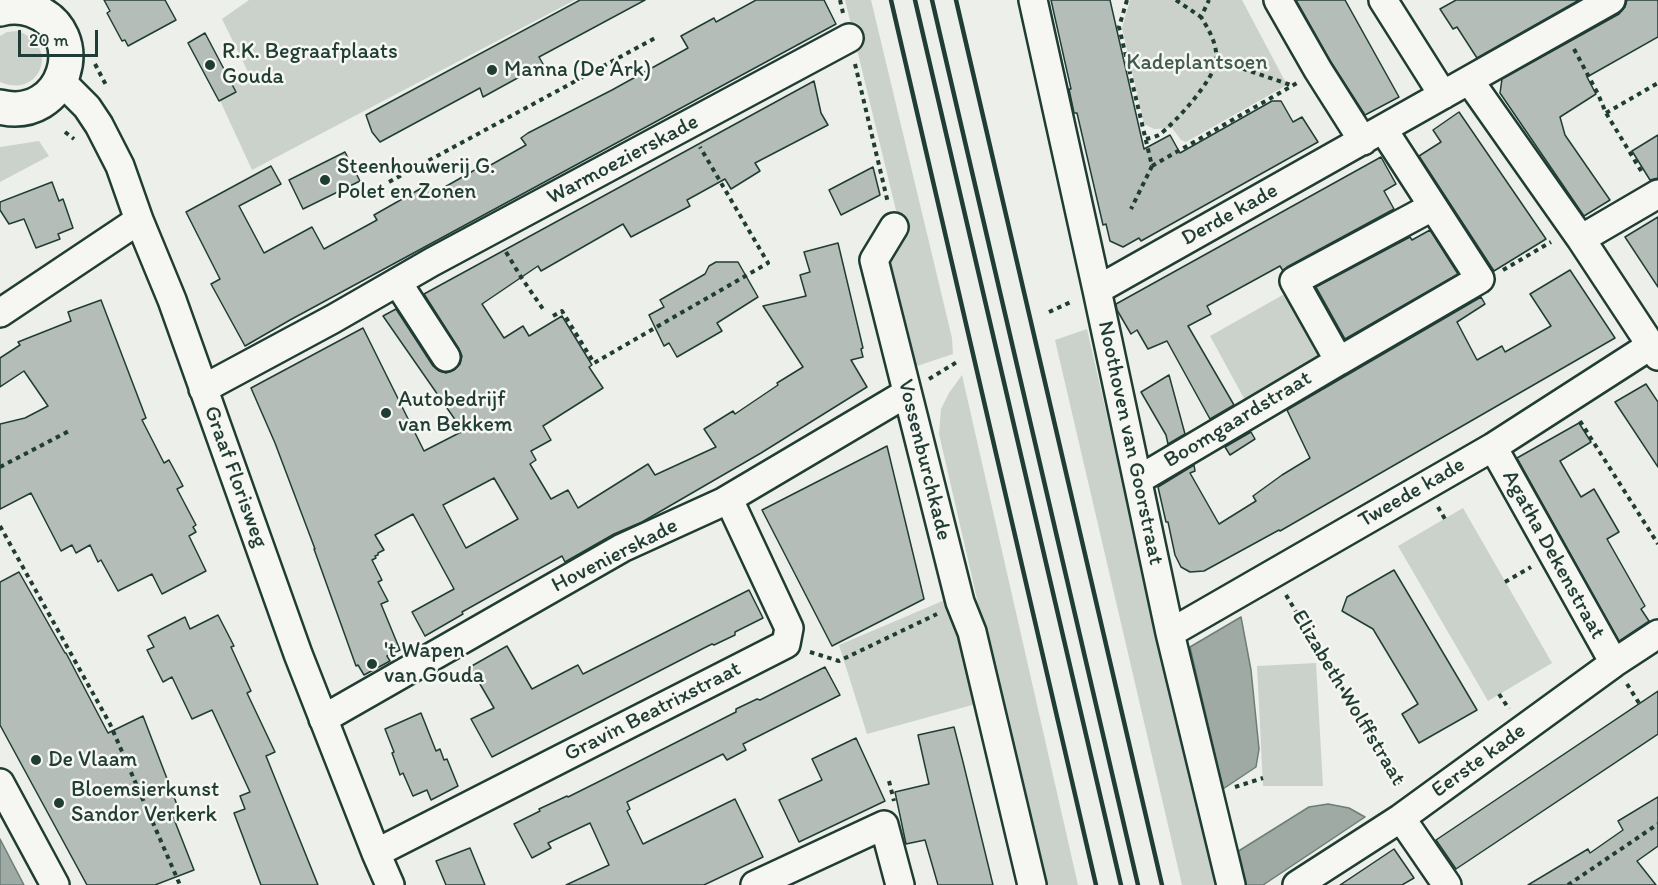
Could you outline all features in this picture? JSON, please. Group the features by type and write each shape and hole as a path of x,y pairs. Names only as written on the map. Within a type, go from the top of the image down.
{"main road":[{"path":"0,107 18,110 35,105 51,95 61,81 66,59 62,37 56,27 39,13 4,6"}],"street":[{"name":"Noothoven van Goorstraat","path":"1033,0 1170,633 1230,885"},
{"path":"1278,0 1318,70 1432,207 1480,279"},
{"path":"1383,0 1443,95"},
{"name":"Derde kade","path":"1097,290 1611,0"},
{"name":"Warmoezierskade","path":"203,388 849,38"},
{"path":"1469,80 1654,351"},
{"name":"Graaf Florisweg","path":"61,81 87,107 99,124 120,166 323,719 390,885"},
{"path":"1576,234 1657,194"},
{"name":"Boomgaardstraat","path":"1339,361 1294,281 1432,207"},
{"path":"0,313 140,220"},
{"name":"Vossenburchkade","path":"894,227 874,260 960,602 972,632 1032,885"},
{"name":"Boomgaardstraat","path":"1138,480 1480,279"},
{"path":"398,283 446,357"},
{"name":"Tweede kade","path":"1170,633 1493,447 1566,400 1654,351"},
{"name":"Hovenierskade","path":"323,719 622,548 723,502 907,393"},
{"name":"Agatha Dekenstraat","path":"1493,447 1614,663"},
{"path":"723,502 731,504 789,628 786,644"},
{"name":"Eerste kade","path":"1297,885 1401,818 1614,663 1658,634"},
{"name":"Gravin Beatrixstraat","path":"376,854 786,644"},
{"path":"0,783 55,885"},
{"name":"Elizabeth Wolffstraat","path":"1401,818 1447,885"},
{"path":"755,885 884,825 900,885"}],"path":[{"path":"1127,0 1119,27 1152,166"},
{"path":"1146,139 1162,131 1204,87 1212,75 1216,60 1213,37 1201,17 1176,0"},
{"path":"1201,17 1209,0"},
{"path":"1562,27 1606,112 1657,194"},
{"path":"389,182 657,37"},
{"path":"849,38 894,227"},
{"path":"1131,209 1152,166 1292,85 1216,60"},
{"path":"1606,112 1658,83"},
{"path":"553,316 562,311 594,363 768,262 688,126"},
{"path":"494,230 521,277 545,312"},
{"path":"1480,279 1487,280 1576,234"},
{"path":"1566,400 1658,544"},
{"path":"0,467 71,430"},
{"path":"0,526 110,724 180,885"},
{"name":"Elizabeth Wolffstraat","path":"1273,574 1406,795 1401,818"},
{"path":"786,644 839,661 960,602"},
{"path":"1568,885 1658,824"}],"green space":[{"path":"249,0 575,0 252,170 217,94 249,74 222,19"},
{"path":"845,0 871,0 952,338 953,354 908,369 882,259 901,231"},
{"name":"Kadeplantsoen","path":"1130,0 1242,0 1287,85 1186,142 1181,140 1172,128 1154,129 1144,124 1122,28"},
{"path":"17,31 31,38 39,47 42,58 35,77 26,84 14,86 0,82 0,36 7,32"},
{"path":"39,141 49,156 0,182 0,147"},
{"path":"1288,292 1325,357 1246,402 1210,336"},
{"path":"1087,329 1215,885 1182,885 1055,340"},
{"path":"962,375 1078,885 1043,885 939,434 941,409"},
{"path":"1463,508 1552,663 1488,701 1398,546"},
{"path":"959,594 983,702 867,734 839,645"},
{"path":"1316,663 1323,786 1263,786 1257,666"}],"shaded area":[{"path":"1241,617 1251,670 1259,749 1256,767 1223,789 1190,647"},
{"path":"1328,804 1349,808 1365,817 1263,885 1246,885 1237,852 1309,807"},
{"path":"0,839 24,885 0,885"}],"building":[{"path":"104,0 165,0 176,20 128,46 125,40 122,41 107,13 110,11"},
{"name":"Manna (De Ark)","path":"580,0 645,0 539,57 543,64 483,97 480,88 380,142 372,132 366,115"},
{"path":"756,0 824,0 836,24 245,346 211,284 220,279 186,212 271,166 281,184 239,206 264,253 312,227 324,249 377,220 374,215 427,185 436,192 526,145 521,138 528,133 688,48 681,36 714,18 716,22"},
{"path":"1051,0 1110,0 1144,149 1170,135 1180,153 1272,101 1281,101 1293,122 1302,117 1318,142 1141,241 1139,238 1123,247 1110,241 1106,224 1103,225 1077,113 1074,113 1069,89 1071,89"},
{"path":"1296,0 1345,0 1399,97 1365,115 1331,62"},
{"path":"1456,0 1579,0 1477,58 1457,27 1453,29 1440,9"},
{"path":"1627,0 1658,0 1658,37 1587,77 1596,94 1560,117 1565,135 1610,200 1584,216 1500,93 1502,79 1619,14"},
{"name":"R.K. Begraafplaats Gouda","path":"205,33 236,92 219,101 188,43"},
{"path":"814,81 821,113 828,125 755,163 760,171 731,189 725,179 687,200 690,206 631,237 623,224 541,271 538,266 482,304 504,338 523,326 529,336 562,316 592,365 589,367 603,388 543,426 551,440 531,451 536,460 530,464 551,499 568,490 578,508 648,464 655,475 716,447 704,429 733,411 735,414 803,367 763,306 806,296 800,275 810,272 804,252 838,243 863,348 861,349 863,357 851,360 867,387 761,453 642,522 614,534 565,562 562,556 462,612 463,614 425,636 412,612 454,589 413,514 375,535 384,550 372,560 382,580 378,582 388,601 381,604 400,650 387,656 390,661 364,675 358,665 356,666 275,443 251,388 363,328 424,451 463,431 383,316 396,309 433,366 446,373 454,370 460,364 462,356 424,294","holes":["494,478 518,519 466,548 443,505"]},
{"path":"1459,112 1546,239 1494,271 1419,156 1441,142 1433,130"},
{"path":"1658,135 1658,178 1650,180 1632,151"},
{"name":"Steenhouwerij G. Polet en Zonen","path":"345,152 360,181 303,209 289,180"},
{"path":"1381,157 1396,184 1384,191 1394,209 1283,271 1280,266 1207,306 1211,314 1188,326 1234,405 1210,419 1167,341 1148,349 1137,330 1131,334 1116,304"},
{"path":"873,167 880,195 841,215 829,190"},
{"path":"52,182 59,201 63,199 73,228 58,234 60,239 36,248 24,219 9,224 0,210 0,202"},
{"path":"1658,217 1658,287 1625,237"},
{"path":"1430,230 1458,274 1345,339 1316,287 1410,237 1412,240"},
{"path":"716,262 738,262 758,297 717,323 722,331 677,357 669,343 664,346 649,315 664,307 660,300 705,274 709,266"},
{"path":"1570,270 1615,338 1280,531 1204,571 1190,572 1181,567 1175,555 1158,487 1194,465 1195,471 1190,473 1219,524 1256,501 1253,496 1310,458 1287,410 1481,297 1485,304 1457,322 1477,360 1502,346 1505,352 1551,326 1530,294"},
{"path":"101,300 146,418 142,420 164,463 169,460 183,486 177,489 196,525 193,527 196,532 189,536 206,571 162,594 152,574 118,591 101,560 98,562 90,545 76,553 72,545 61,551 31,493 0,509 0,424 25,418 48,406 24,371 0,387 0,358 20,345 18,342 71,321 68,312"},
{"path":"1169,375 1185,434 1168,444 1166,435 1141,392"},
{"path":"1646,384 1658,402 1658,467 1615,402"},
{"path":"1579,423 1591,442 1560,461 1581,497 1594,489 1619,532 1607,539 1645,606 1641,609 1649,621 1619,641 1517,458"},
{"path":"1251,432 1255,439 1230,455 1225,447"},
{"path":"887,446 924,599 832,646 762,510"},
{"path":"1394,570 1477,710 1419,743 1402,714 1418,704 1373,629 1342,611 1347,597"},
{"path":"19,572 66,653 108,733 143,716 179,810 172,814 194,870 155,885 87,885 0,725 0,582"},
{"path":"749,590 763,618 735,632 735,635 704,648 492,757 471,719 494,708 470,667 507,646 532,689 578,665 583,674"},
{"path":"218,615 234,646 231,647 251,691 247,693 275,752 266,756 318,885 261,885 234,813 245,809 240,796 250,792 212,710 192,719 172,677 163,682 147,650 154,647 148,636 185,617 190,629"},
{"path":"825,667 840,695 743,744 746,750 727,760 723,754 627,802 630,809 627,811 643,844 735,799 763,857 704,885 566,885 609,865 590,823 548,843 551,848 532,858 514,824 540,811 539,809 568,797 736,712 736,709 757,699 760,700"},
{"path":"1658,691 1658,734 1456,869 1436,840"},
{"path":"421,713 436,751 440,749 444,760 447,759 458,786 431,800 427,790 413,796 403,773 400,775 385,729"},
{"path":"954,727 993,885 938,885 925,840 906,844 895,792 929,784 918,735"},
{"path":"856,738 885,801 799,842 779,800 822,780 812,759"},
{"path":"1658,797 1658,846 1637,861 1656,885 1528,885 1588,849 1590,853 1623,830 1618,821"},
{"path":"470,848 485,885 446,885 436,861"},
{"path":"1394,849 1414,878 1402,885 1340,885"}],"railway":[{"path":"891,0 1096,885"},
{"path":"915,0 1121,885"},
{"path":"932,0 1138,885"},
{"path":"956,0 1162,885"}],"place":[{"name":"R.K. Begraafplaats Gouda","path":"210,65"},
{"name":"Manna (De Ark)","path":"492,70"},
{"name":"Steenhouwerij G. Polet en Zonen","path":"325,180"},
{"name":"Autobedrijf van Bekkem","path":"386,413"},
{"name":"'t Wapen van Gouda","path":"372,664"},
{"name":"De Vlaam","path":"36,760"},
{"name":"Bloemsierkunst Sandor Verkerk","path":"59,803"}]}
